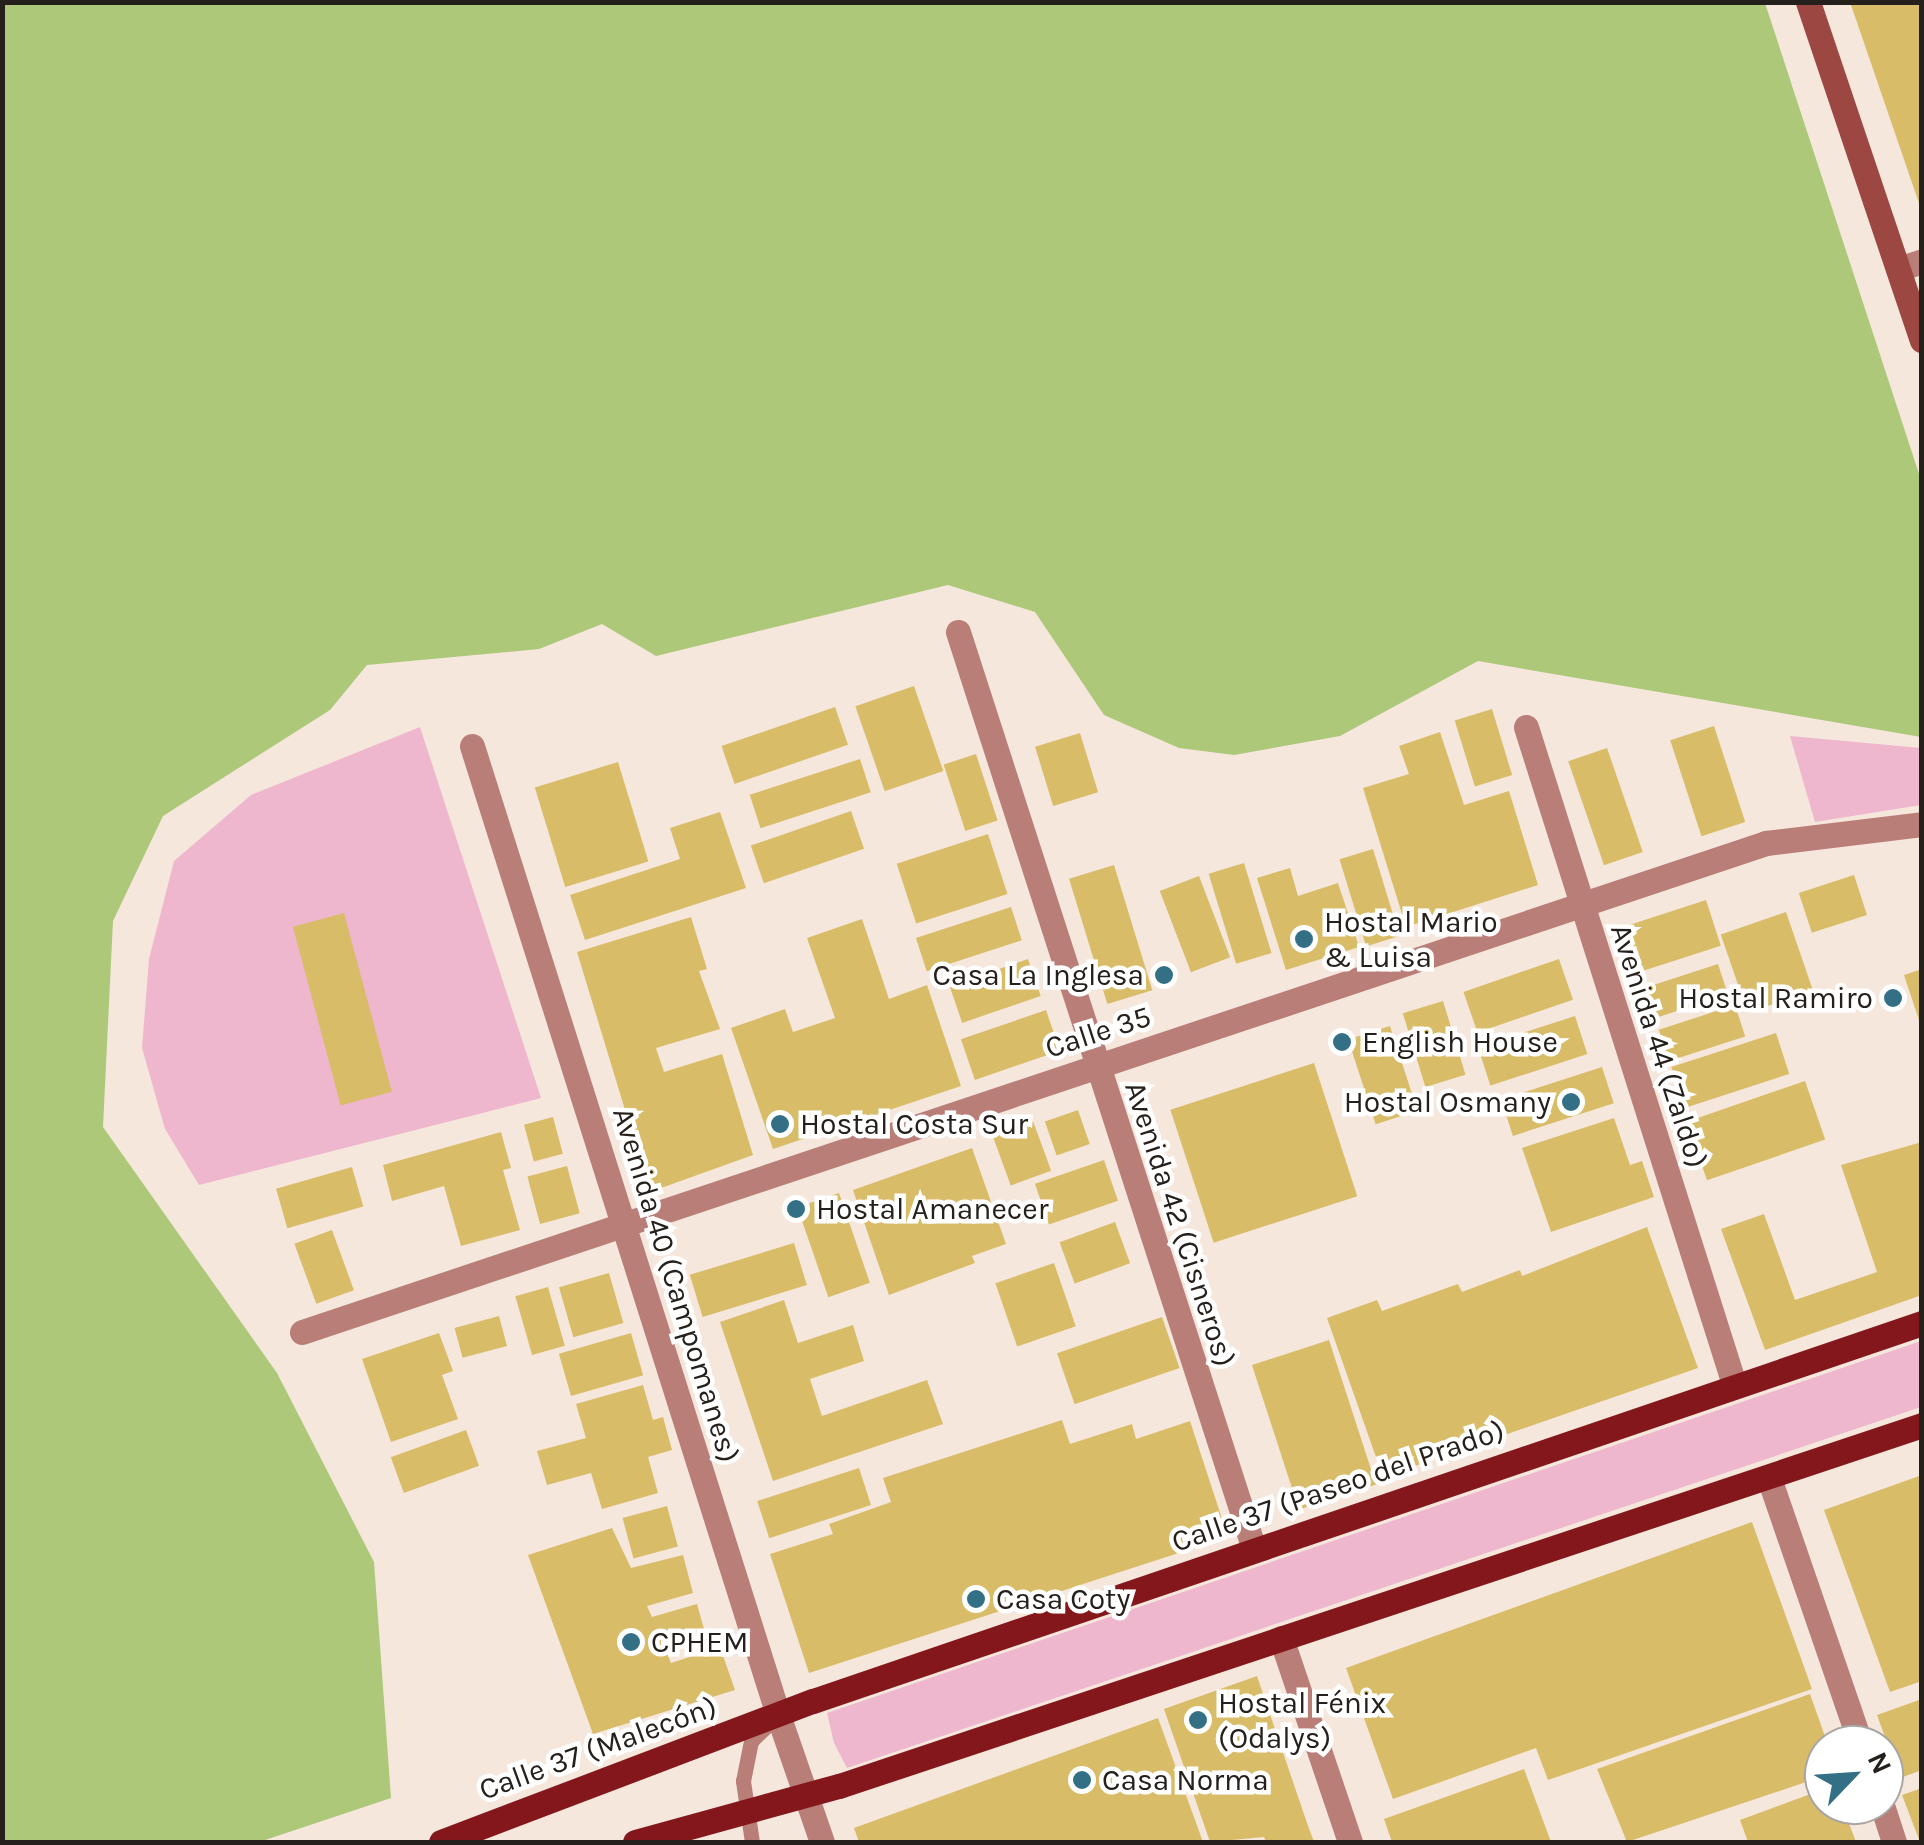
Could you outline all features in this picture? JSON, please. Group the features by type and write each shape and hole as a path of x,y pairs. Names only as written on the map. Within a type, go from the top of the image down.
{"main road":[{"path":"1808,2 1910,265 1922,340"},
{"name":"Calle 37 (Paseo del Prado)","path":"778,1715 1734,1384 1922,1323"},
{"path":"646,1841 744,1808 805,1794 1922,1425"},
{"name":"Calle 37 (Malecón)","path":"440,1842 778,1715"}],"street":[{"name":"Avenida 42 (Cisneros)","path":"958,632 1094,1068 1254,1549"},
{"name":"Avenida 44 (Zaldo)","path":"1526,728 1734,1384"},
{"name":"Avenida 40 (Campomanes)","path":"472,746 778,1715 822,1842"},
{"name":"Calle 35","path":"302,1332 1766,843 1922,824"},
{"path":"1770,1478 1854,1725"},
{"path":"1280,1638 1350,1842"}],"lane":[{"path":"754,1842 744,1808 752,1741 778,1715"}],"shaded area":[{"path":"3,2 1765,3 1921,480 1921,737 1478,661 1340,736 1234,755 1179,748 1104,715 1035,612 948,585 656,656 602,624 539,649 367,665 330,710 163,816 113,921 103,1127 277,1373 374,1562 391,1798 259,1842 3,1842"},
{"path":"420,727 541,1098 199,1185 165,1129 142,1048 149,959 174,861 251,795"},
{"path":"1790,736 1921,748 1921,805 1815,822"},
{"path":"1921,1341 1921,1407 847,1768 834,1743 827,1713"}],"building":[{"path":"1850,2 1922,2 1922,209 1921,209"},
{"path":"914,686 943,771 885,791 855,706"},
{"path":"835,707 848,745 735,784 722,746"},
{"path":"1492,709 1512,775 1475,786 1455,720"},
{"path":"1714,726 1745,822 1701,836 1670,740"},
{"path":"1440,732 1464,805 1509,791 1538,885 1406,927 1363,788 1409,774 1399,746"},
{"path":"1080,733 1098,792 1053,806 1035,747"},
{"path":"1607,748 1643,852 1604,865 1568,761"},
{"path":"976,754 998,821 965,831 944,765"},
{"path":"860,759 871,792 760,828 750,795"},
{"path":"618,762 648,861 565,887 535,787"},
{"path":"851,811 864,849 764,883 751,846"},
{"path":"720,812 746,888 585,940 570,895 680,859 670,828"},
{"path":"988,834 1007,894 916,924 897,864"},
{"path":"1373,849 1400,936 1366,946 1340,859"},
{"path":"1244,863 1271,953 1236,964 1209,874"},
{"path":"1114,865 1152,990 1107,1004 1069,879"},
{"path":"1290,868 1298,896 1338,883 1359,947 1286,970 1257,878"},
{"path":"1854,875 1867,915 1812,933 1799,893"},
{"path":"1199,876 1230,957 1191,972 1160,891"},
{"path":"1706,900 1721,946 1637,973 1622,927"},
{"path":"1011,907 1022,940 927,971 916,938"},
{"path":"1786,912 1813,990 1748,1013 1721,934"},
{"path":"344,913 392,1092 341,1105 293,927"},
{"path":"691,917 707,969 699,971 720,1029 656,1048 664,1072 722,1054 753,1155 650,1192 577,952"},
{"path":"862,919 889,999 927,985 961,1086 773,1149 731,1028 785,1009 793,1032 835,1018 807,938"},
{"path":"1028,959 1041,996 962,1023 950,986"},
{"path":"1559,959 1573,1000 1478,1033 1464,992"},
{"path":"1718,964 1728,994 1652,1019 1642,989"},
{"path":"1922,969 1922,1025 1921,1026 1904,975"},
{"path":"1443,1001 1466,1075 1425,1087 1403,1013"},
{"path":"1735,1005 1745,1036 1669,1061 1659,1030"},
{"path":"1046,1010 1060,1051 975,1080 961,1039"},
{"path":"1575,1016 1587,1054 1490,1086 1478,1048"},
{"path":"1390,1026 1418,1111 1376,1124 1348,1040"},
{"path":"1776,1033 1789,1074 1685,1108 1671,1067"},
{"path":"1314,1063 1357,1196 1214,1243 1170,1110"},
{"path":"1602,1067 1614,1103 1513,1136 1501,1100"},
{"path":"1805,1081 1825,1140 1707,1180 1687,1122"},
{"path":"1078,1110 1090,1144 1057,1155 1045,1121"},
{"path":"553,1117 563,1154 534,1161 524,1125"},
{"path":"1614,1118 1630,1165 1642,1161 1654,1197 1551,1232 1522,1148"},
{"path":"1033,1121 1051,1171 1011,1186 993,1136"},
{"path":"501,1132 511,1168 503,1170 520,1230 461,1246 444,1186 392,1201 383,1165"},
{"path":"1922,1142 1922,1295 1765,1350 1721,1229 1764,1214 1795,1300 1877,1272 1841,1165"},
{"path":"972,1148 1006,1244 972,1256 975,1263 889,1295 853,1190"},
{"path":"1104,1160 1118,1201 1049,1224 1035,1184"},
{"path":"567,1166 580,1213 540,1224 527,1177"},
{"path":"352,1167 363,1206 287,1228 276,1189"},
{"path":"839,1193 870,1283 828,1297 797,1207"},
{"path":"1115,1222 1130,1263 1075,1284 1060,1242"},
{"path":"1647,1227 1698,1368 1383,1477 1327,1318 1377,1300 1382,1311 1458,1284 1462,1292 1520,1270 1522,1276"},
{"path":"332,1230 354,1290 316,1304 294,1244"},
{"path":"794,1243 807,1285 703,1317 690,1275"},
{"path":"1054,1263 1076,1326 1017,1347 995,1283"},
{"path":"609,1273 623,1323 573,1337 559,1287"},
{"path":"548,1287 565,1346 532,1355 515,1296"},
{"path":"784,1300 798,1343 853,1325 864,1361 810,1379 822,1416 927,1380 943,1424 773,1481 720,1322"},
{"path":"499,1316 507,1346 463,1358 455,1328"},
{"path":"1162,1317 1180,1368 1075,1404 1057,1353"},
{"path":"439,1333 453,1371 442,1375 458,1419 391,1442 362,1359"},
{"path":"631,1333 643,1375 571,1396 559,1354"},
{"path":"1329,1340 1376,1485 1299,1510 1252,1365"},
{"path":"643,1385 653,1420 663,1417 672,1450 648,1457 658,1493 602,1509 591,1473 547,1485 537,1451 586,1438 576,1404"},
{"path":"1062,1420 1070,1444 1132,1424 1136,1439 1190,1421 1228,1537 809,1673 770,1554 833,1534 829,1524 891,1502 883,1478"},
{"path":"466,1430 479,1466 404,1493 391,1457"},
{"path":"859,1468 871,1505 769,1538 757,1501"},
{"path":"1922,1475 1922,1681 1890,1692 1824,1510"},
{"path":"667,1506 678,1547 633,1558 623,1518"},
{"path":"1752,1522 1812,1689 1548,1780 1536,1748 1393,1799 1346,1668"},
{"path":"612,1528 631,1568 683,1555 693,1593 647,1606 652,1617 697,1604 706,1636 665,1648 671,1663 720,1647 735,1690 593,1734 528,1555"},
{"path":"1257,1676 1314,1842 1266,1842 1264,1837 1210,1842 1164,1709"},
{"path":"1810,1694 1821,1725 1804,1725 1804,1783 1627,1842 1597,1769"},
{"path":"1922,1699 1922,1770 1904,1777 1904,1725 1881,1725 1877,1715"},
{"path":"1158,1718 1203,1842 859,1842 854,1828"},
{"path":"1524,1769 1551,1842 1392,1842 1384,1819"},
{"path":"1922,1788 1922,1842 1904,1800 1904,1794"},
{"path":"1804,1796 1804,1825 1850,1825 1856,1842 1748,1842 1740,1820"}],"place":[{"name":"Hostal Mario & Luisa","path":"1304,939"},
{"name":"Casa La Inglesa","path":"1164,975"},
{"name":"Hostal Ramiro","path":"1893,998"},
{"name":"English House","path":"1342,1042"},
{"name":"Hostal Osmany","path":"1571,1102"},
{"name":"Hostal Costa Sur","path":"780,1124"},
{"name":"Hostal Amanecer","path":"796,1209"},
{"name":"Casa Coty","path":"976,1599"},
{"name":"CPHEM","path":"631,1642"},
{"name":"Hostal Fénix (Odalys)","path":"1198,1720"},
{"name":"Casa Norma","path":"1082,1780"}]}
